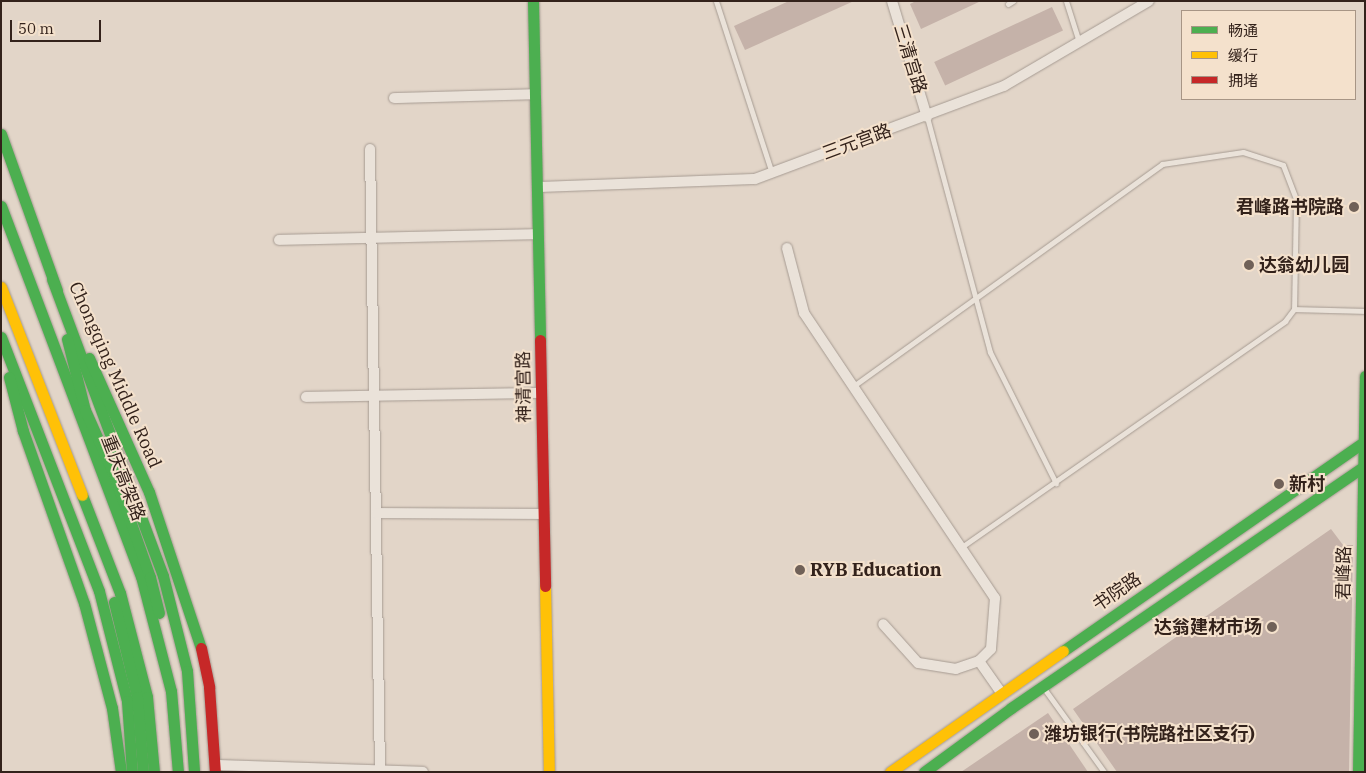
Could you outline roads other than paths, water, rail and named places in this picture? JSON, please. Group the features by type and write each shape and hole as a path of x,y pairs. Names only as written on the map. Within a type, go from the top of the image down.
{"main road":[{"name":"神清宫路","path":"533,1 549,772"},
{"path":"1,134 52,280 163,576 187,671 194,772"},
{"name":"重庆高架路","path":"1,206 48,337 103,472 141,576 171,691 178,772"},
{"name":"Chongqing Middle Road","path":"52,280 122,427 200,642 209,687 216,768"},
{"name":"Chongqing Middle Road","path":"52,280 85,410 114,475 150,577 178,684 186,772"},
{"path":"1,287 120,593 147,698 154,772"},
{"path":"1,331 22,362 112,596 137,698 143,772"},
{"path":"1,337 99,591 126,701 132,772"},
{"path":"1,346 23,431 84,603 112,708 121,772"},
{"name":"君峰路","path":"1358,772 1365,376"},
{"name":"书院路","path":"890,772 1000,692 1364,442"},
{"name":"书院路","path":"924,772 1042,687 1364,467"}],"street":[{"name":"三清宫路","path":"892,1 927,116"},
{"name":"三元宫路","path":"538,186 755,179 1004,86 1149,1"},
{"path":"394,98 536,94"},
{"path":"370,149 380,771"},
{"path":"279,240 538,234"},
{"path":"787,248 804,313 851,387 963,546 995,598 991,649 979,661 956,669 918,663 883,624"},
{"path":"306,397 541,393"},
{"path":"376,513 544,514"},
{"path":"979,661 1000,692"},
{"path":"216,768 423,772"}],"lane":[{"path":"716,1 772,173"},
{"path":"1066,1 1078,42"},
{"path":"927,116 990,352 1056,483"},
{"path":"851,387 975,296 1162,164 1244,152 1283,165 1295,192 1294,309 1285,321 1056,483 963,546"},
{"path":"1294,309 1365,311"},
{"path":"1042,687 1104,772"}],"place":[{"name":"君峰路书院路","path":"1354,207"},
{"name":"达翁幼儿园","path":"1249,265"},
{"name":"新村","path":"1279,484"},
{"name":"RYB Education","path":"800,570"},
{"name":"达翁建材市场","path":"1272,627"},
{"name":"潍坊银行(书院路社区支行)","path":"1034,734"}]}
